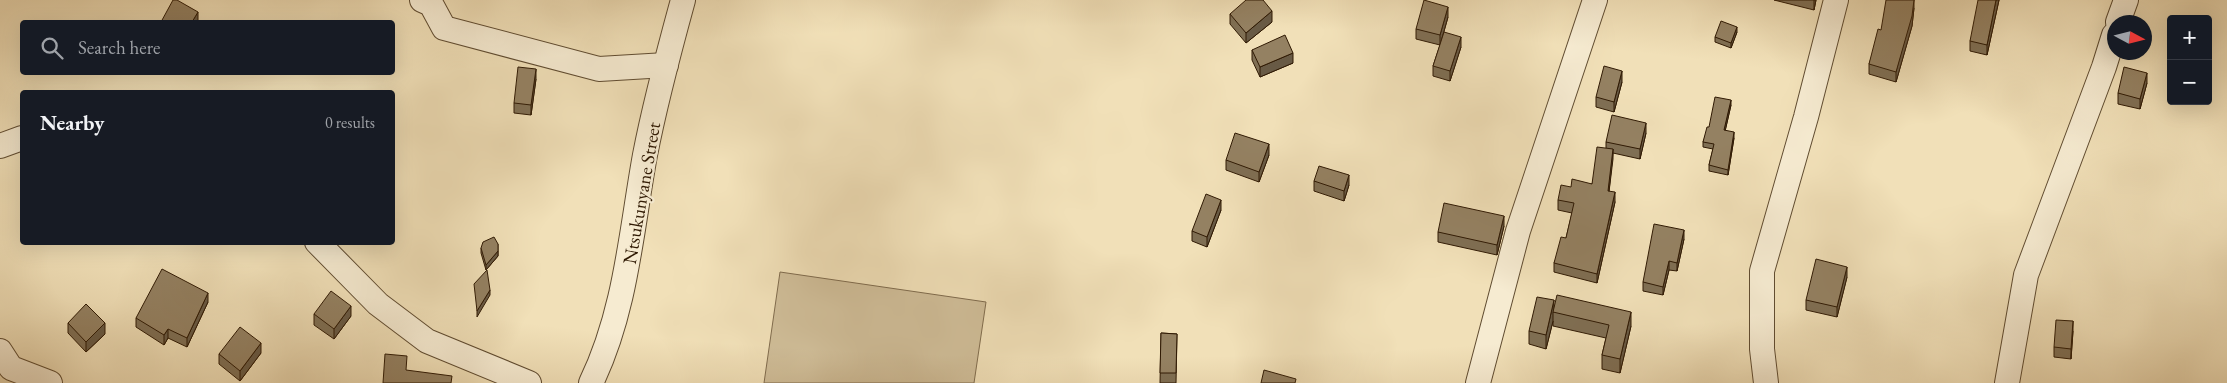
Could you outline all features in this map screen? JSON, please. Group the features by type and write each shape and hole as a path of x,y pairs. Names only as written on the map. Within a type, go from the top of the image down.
{"street":[{"path":"422,0 431,4 444,28 599,69 666,65"},
{"name":"Ntsukunyane Street","path":"592,383 604,357 626,281 645,154 683,0"},
{"path":"1478,383 1518,231 1594,0"},
{"path":"1766,383 1762,349 1762,271 1836,0"},
{"path":"2121,15 2126,0"},
{"path":"2007,383 2026,275 2107,57"},
{"path":"0,146 20,139"},
{"path":"320,245 378,304 427,341 529,383"},
{"path":"0,351 11,368 50,383"}],"shaded area":[{"path":"780,272 986,302 974,383 764,383"}],"building":[{"path":"173,0 177,0 198,12 193,20 162,20"},
{"path":"1246,0 1263,0 1272,11 1246,33 1230,14"},
{"path":"1424,0 1448,7 1440,35 1416,29"},
{"path":"1886,0 1914,0 1912,16 1896,72 1869,64 1878,29 1881,30"},
{"path":"1978,0 1996,0 1987,45 1970,41"},
{"path":"1721,21 1737,27 1731,43 1715,37"},
{"path":"1444,32 1461,37 1450,71 1433,66"},
{"path":"1285,35 1293,53 1260,67 1252,50"},
{"path":"1604,66 1622,71 1614,102 1596,97"},
{"path":"518,67 536,69 531,105 514,103"},
{"path":"2124,67 2147,73 2140,99 2118,93"},
{"path":"1715,97 1731,100 1724,130 1734,132 1728,170 1709,165 1714,144 1703,142 1707,127 1709,127"},
{"path":"1612,115 1646,123 1640,149 1606,142"},
{"path":"1235,133 1269,144 1259,172 1226,160"},
{"path":"1597,147 1613,149 1608,191 1615,192 1597,274 1554,263 1561,237 1566,238 1574,203 1558,200 1561,185 1571,187 1572,179 1592,184"},
{"path":"1319,166 1349,175 1344,191 1314,181"},
{"path":"1206,194 1221,200 1207,237 1192,231"},
{"path":"1444,203 1504,216 1497,245 1438,232"},
{"path":"1654,224 1684,230 1677,263 1669,261 1663,287 1643,282"},
{"path":"494,237 498,244 498,251 486,265 481,248 483,242"},
{"path":"1816,259 1847,267 1837,307 1806,300"},
{"path":"162,269 208,293 187,338 168,329 164,335 136,318"},
{"path":"487,270 490,290 477,311 474,284"},
{"path":"331,291 351,306 334,329 314,314"},
{"path":"1557,295 1631,312 1620,359 1602,355 1609,325 1553,312"},
{"path":"1537,297 1554,300 1546,335 1529,331"},
{"path":"86,304 105,323 86,342 68,323"},
{"path":"2056,320 2073,321 2071,349 2054,347"},
{"path":"240,327 261,343 240,371 219,354"},
{"path":"1161,333 1177,334 1176,373 1160,373"},
{"path":"385,354 407,356 406,370 452,376 451,383 383,383"},
{"path":"1264,370 1296,379 1295,383 1261,383"}]}
